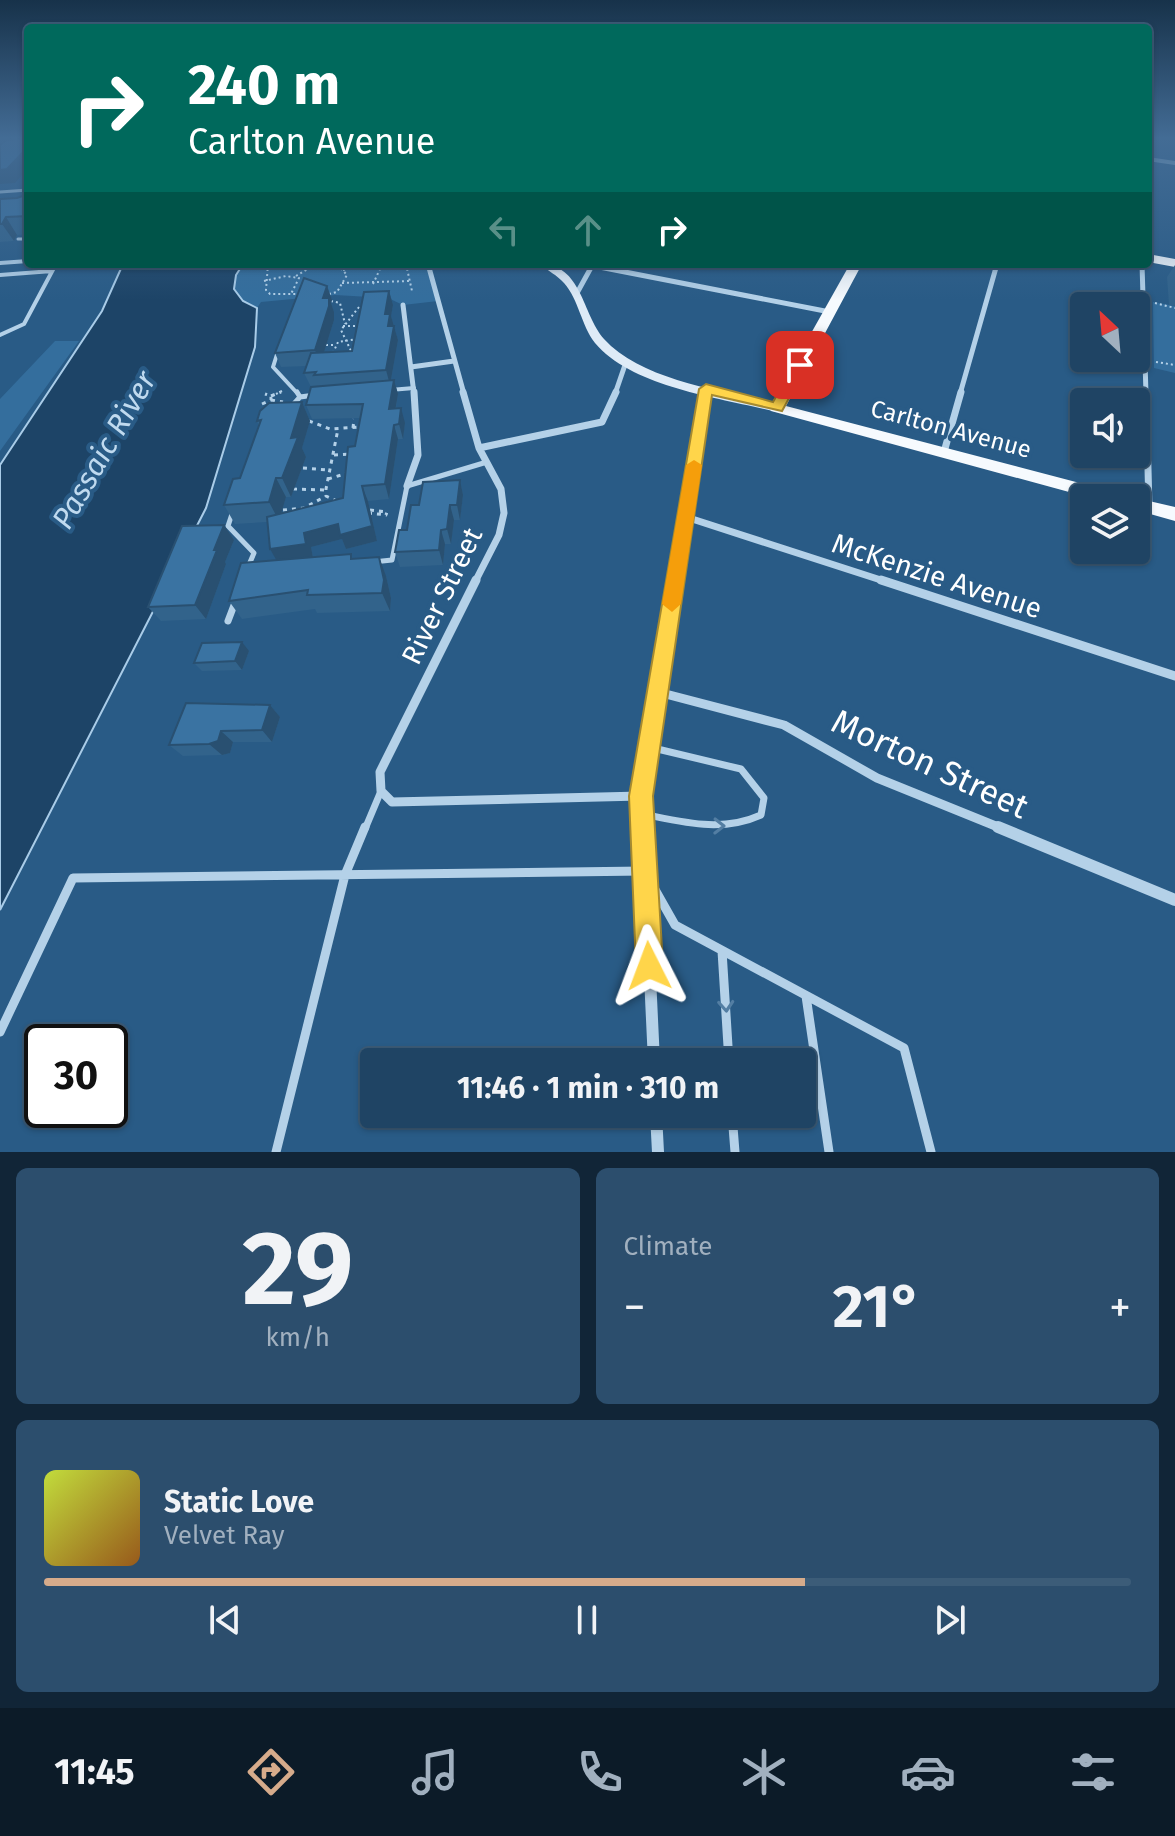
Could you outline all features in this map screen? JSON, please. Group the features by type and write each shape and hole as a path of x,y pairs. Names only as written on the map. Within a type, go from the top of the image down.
{"main road":[{"path":"1152,256 1175,263"},
{"path":"777,408 854,268"},
{"name":"Carlton Avenue","path":"777,408 1070,486"},
{"path":"1150,508 1175,514"}],"street":[{"name":"River Street","path":"381,791 380,772 499,535 504,513 501,489 479,448 429,268"},
{"name":"Carlton Avenue","path":"552,268 566,276 577,293 599,341 626,362 706,389 777,408"},
{"path":"577,293 591,268"},
{"path":"608,268 830,312"},
{"path":"944,452 996,268"},
{"path":"1142,268 1143,292"},
{"path":"403,305 414,388 418,455 407,486"},
{"path":"411,367 454,361"},
{"path":"479,448 602,422 609,413 626,362"},
{"path":"1142,484 1144,372"},
{"path":"653,1048 641,796 706,389"},
{"name":"McKenzie Avenue","path":"686,517 1175,676"},
{"name":"Morton Street","path":"658,692 784,725 877,778 1175,900"},
{"path":"381,791 392,802 641,796"},
{"path":"657,1128 658,1152"}],"lane":[{"path":"18,239 24,239"},
{"path":"0,263 24,261"},
{"path":"0,335 24,324 54,268"},
{"path":"0,275 52,271"},
{"path":"279,346 273,367 294,386 300,397"},
{"path":"386,390 414,388"},
{"path":"286,410 300,397 328,394"},
{"path":"363,563 392,560 407,486 487,462"},
{"path":"237,499 228,526 254,553 246,571 261,570"},
{"path":"228,621 237,596"},
{"path":"642,814 719,828 746,824 761,815 764,798 741,769 649,747"},
{"path":"276,1152 345,875 381,791"},
{"path":"0,1032 73,878 645,871 675,925 904,1048 931,1152"},
{"path":"722,951 728,1048"},
{"path":"806,996 829,1152"},
{"path":"733,1128 735,1152"}],"path":[{"path":"267,268 264,281 270,294 310,294"},
{"path":"264,281 296,276 309,268"},
{"path":"326,294 337,292 347,275 343,270 352,268"},
{"path":"373,284 383,268"},
{"path":"407,268 412,291"},
{"path":"291,294 300,279 296,276"},
{"path":"341,283 410,281"},
{"path":"291,286 297,285"},
{"path":"318,301 338,301 344,325"},
{"path":"1150,303 1175,308"},
{"path":"341,331 357,314 359,307"},
{"path":"329,308 341,308"},
{"path":"357,314 366,313"},
{"path":"344,325 356,326"},
{"path":"331,332 341,331"},
{"path":"341,331 357,361"},
{"path":"326,345 362,338"},
{"path":"329,357 335,345"},
{"path":"1150,361 1175,365"},
{"path":"262,404 271,400 271,396 265,394"},
{"path":"305,418 316,428 338,429 371,423"},
{"path":"325,428 327,419"},
{"path":"354,419 359,434"},
{"path":"326,496 338,429"},
{"path":"334,455 362,454"},
{"path":"303,468 329,470"},
{"path":"328,479 351,473"},
{"path":"293,489 326,490"},
{"path":"283,510 300,509 326,496 340,501 343,495"},
{"path":"298,516 300,509"},
{"path":"358,511 387,512 387,515"}],"shaded area":[{"path":"240,268 429,268 438,301 403,305 388,298 335,295 261,302 257,308 243,301 234,290 235,275"},
{"path":"1153,302 1175,306 1175,373 1154,368"},
{"path":"55,341 79,341 0,451 0,399"}],"water":[{"name":"Passaic River","path":"121,268 240,268 234,289 243,301 257,308 255,347 206,508 0,910 0,465 102,311"}],"building":[{"path":"24,195 24,216 6,217 0,224 0,199"},
{"path":"304,278 327,286 323,298 329,298 315,350 275,353"},
{"path":"389,291 385,314 390,314 388,326 394,326 386,370 304,373 311,353 352,351 364,292"},
{"path":"394,380 389,409 401,408 399,424 394,425 385,484 362,486 372,526 340,535 338,524 304,533 306,544 270,549 267,517 343,498 348,447 355,446 363,404 306,405 311,387"},
{"path":"302,402 291,438 298,437 282,478 276,478 269,502 224,505 233,479 240,478 261,420 257,421 260,411 269,403"},
{"path":"460,480 457,505 450,505 447,529 441,530 439,550 395,552 399,530 407,530 411,505 419,505 423,482"},
{"path":"224,525 195,605 148,607 182,526"},
{"path":"351,554 351,559 379,557 384,580 382,593 307,595 308,590 229,601 241,563"},
{"path":"242,642 235,661 194,663 202,643"},
{"path":"186,703 270,705 262,730 221,731 218,741 209,744 169,745"}],"slow traffic":[{"path":"672,604 694,465"}],"route":[{"path":"649,966 641,796 706,389 777,408 800,365"}]}
